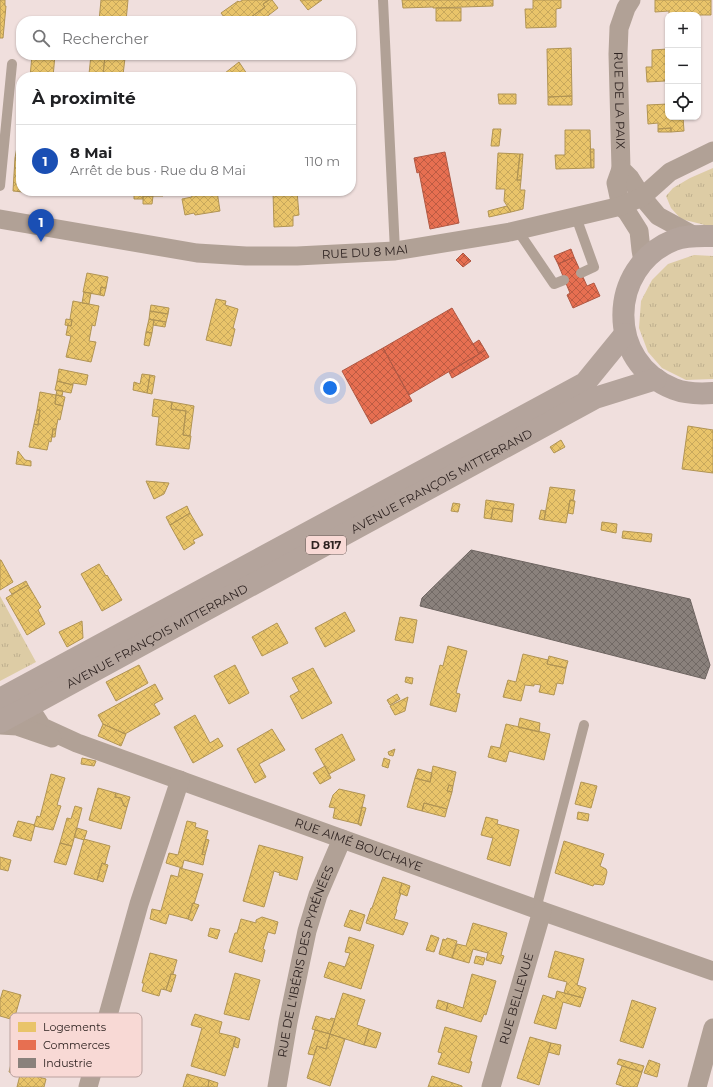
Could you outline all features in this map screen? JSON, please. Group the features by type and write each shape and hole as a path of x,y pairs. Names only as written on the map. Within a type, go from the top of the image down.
{"main road":[{"path":"703,236 675,240 658,248 644,261 630,283 623,308 625,334 632,351 642,367 656,379 674,389 694,394 713,393"},
{"name":"AVENUE FRANÇOIS MITTERRAND","path":"0,699 585,383 625,334"},
{"name":"AVENUE FRANÇOIS MITTERRAND","path":"0,724 30,706 595,398 656,379"}],"street":[{"name":"RUE DE LA PAIX","path":"621,206 616,183 621,169 618,54 619,28 626,8 631,0"},
{"name":"RUE DU 8 MAI","path":"0,219 197,253 246,256 297,256 395,251 518,231 621,206 642,196 670,172 713,151"},
{"path":"621,169 630,178 658,216 703,236"},
{"path":"621,206 627,212 639,232 644,261"},
{"name":"RUE AIMÉ BOUCHAYE","path":"30,706 42,727 77,743 539,910 713,971"},
{"path":"0,724 16,726 58,740 77,743"},
{"path":"109,1013 140,904 180,780"},
{"name":"RUE DE L'IBÉRIS DES PYRÉNÉES","path":"277,1087 288,1022 307,931 318,895 342,839"},
{"name":"RUE BELLEVUE","path":"491,1087 539,910"},
{"path":"697,1087 713,1028"},
{"path":"88,1087 91,1077"}],"lane":[{"path":"383,0 395,251"},
{"path":"0,186 12,64"},
{"path":"576,217 594,267 581,274"},
{"path":"518,231 554,284 564,280"},
{"path":"539,910 584,726"}],"green space":[{"path":"713,168 713,227 681,219 671,208 666,196 673,188 690,178"},
{"path":"694,255 713,256 713,379 686,380 662,368 648,352 639,328 641,301 652,280 668,264"},
{"path":"0,596 36,662 0,681"}],"building: Logements":[{"path":"0,0 5,0 6,6 3,38 0,38"},
{"path":"101,0 128,0 126,16 99,16"},
{"path":"243,0 269,0 263,4 265,7 252,16 223,16 221,13 238,1"},
{"path":"269,0 272,0 278,8 268,16 252,16 265,7 263,4"},
{"path":"300,0 322,0 308,10"},
{"path":"402,0 493,0 493,6 403,8"},
{"path":"533,0 561,0 561,8 556,9 556,27 526,28 525,9 533,9"},
{"path":"655,0 711,0 711,15 701,15 701,12 655,12"},
{"path":"436,8 461,8 461,21 436,21"},
{"path":"571,48 572,96 548,97 547,49"},
{"path":"665,49 665,81 647,82 646,67 652,67 652,50"},
{"path":"32,60 55,60 53,72 30,72"},
{"path":"90,60 105,60 103,72 89,72"},
{"path":"105,60 125,60 123,72 103,72"},
{"path":"239,62 246,72 226,72"},
{"path":"498,94 516,94 516,104 499,104"},
{"path":"572,96 572,105 548,105 548,97"},
{"path":"665,104 665,120 683,120 684,131 671,132 671,128 658,129 658,123 648,124 647,105"},
{"path":"671,128 671,132 658,132 658,129"},
{"path":"493,129 501,129 499,146 491,146"},
{"path":"565,130 590,130 591,168 556,169 555,155 565,155"},
{"path":"590,149 594,149 594,168 591,168"},
{"path":"498,153 520,154 517,180 521,180 520,190 525,190 523,209 511,212 504,201 505,189 496,189"},
{"path":"520,154 523,154 521,180 517,180"},
{"path":"15,158 16,158 16,191 13,191"},
{"path":"134,196 143,196 143,199 134,199"},
{"path":"143,196 153,196 152,204 143,204"},
{"path":"218,196 220,211 185,215 182,199"},
{"path":"273,196 297,196 299,215 293,216 293,226 274,227"},
{"path":"507,206 511,212 489,217 488,211"},
{"path":"87,273 108,277 106,288 101,287 100,295 83,292"},
{"path":"101,287 106,288 104,296 100,295"},
{"path":"84,292 91,293 89,304 82,303"},
{"path":"216,299 226,301 225,305 238,309 233,328 235,329 231,346 206,340"},
{"path":"73,301 99,306 95,326 92,325 89,341 96,342 91,362 66,357 71,336 66,335 68,325 71,326 72,320 70,319"},
{"path":"151,305 169,308 168,314 150,311"},
{"path":"150,311 168,314 166,322 149,319"},
{"path":"66,319 72,320 71,326 65,325"},
{"path":"149,319 154,320 152,333 146,332"},
{"path":"154,320 166,322 165,327 153,325"},
{"path":"146,332 152,333 149,346 144,345"},
{"path":"59,369 88,375 86,385 73,383 73,385 57,381"},
{"path":"142,374 150,375 147,393 133,390 134,382 140,384"},
{"path":"150,375 155,376 152,394 147,393"},
{"path":"57,381 73,385 71,393 55,390"},
{"path":"57,390 63,391 62,396 56,395"},
{"path":"40,392 56,395 55,404 63,406 60,420 58,419 56,429 53,429 51,442 49,441 47,450 29,447 34,424 38,425 40,410 37,410"},
{"path":"56,395 65,397 63,406 55,404"},
{"path":"154,399 172,402 171,409 186,411 183,435 191,436 189,449 156,445 159,417 152,416"},
{"path":"172,402 194,406 190,436 183,435 186,411 171,409"},
{"path":"37,410 40,410 38,425 34,424"},
{"path":"688,426 713,430 713,473 682,469"},
{"path":"53,429 56,429 55,437 52,437"},
{"path":"561,440 565,447 554,453 550,447"},
{"path":"18,451 25,460 31,461 31,466 16,464"},
{"path":"146,481 169,483 164,494 154,499"},
{"path":"550,487 575,490 573,501 570,500 566,523 544,520"},
{"path":"486,500 514,504 513,511 493,508 491,519 484,518"},
{"path":"570,500 575,501 573,514 568,513"},
{"path":"453,503 460,504 458,512 451,511"},
{"path":"187,506 190,513 170,525 166,517"},
{"path":"493,508 513,511 512,522 491,519"},
{"path":"541,510 546,511 544,520 539,519"},
{"path":"190,513 203,535 193,540 195,543 184,550 170,525"},
{"path":"602,522 617,524 616,533 601,530"},
{"path":"623,531 652,534 651,542 622,538"},
{"path":"0,560 13,582 0,590"},
{"path":"99,564 122,600 102,611 81,574"},
{"path":"26,581 28,585 12,594 9,590"},
{"path":"28,585 41,607 38,610 45,624 27,635 6,598"},
{"path":"345,612 355,631 325,647 315,628"},
{"path":"400,617 417,620 413,643 395,640"},
{"path":"82,621 83,638 67,647 59,632"},
{"path":"277,623 288,643 262,656 252,637"},
{"path":"448,646 467,651 456,693 460,694 456,712 430,705 440,665 443,666"},
{"path":"523,654 548,660 547,664 566,668 563,684 557,683 554,695 539,692 541,685 534,684 534,686 525,685 521,701 503,697 508,680 516,682"},
{"path":"549,656 568,661 566,668 547,664"},
{"path":"139,665 148,683 116,701 106,682"},
{"path":"235,665 249,693 229,704 214,676"},
{"path":"313,668 332,703 302,719 290,696 299,691 292,678"},
{"path":"406,677 413,678 412,684 405,682"},
{"path":"155,684 163,699 154,704 160,714 125,734 103,724 98,715"},
{"path":"397,694 400,699 390,705 387,700"},
{"path":"408,697 405,711 395,715 390,706"},
{"path":"195,715 210,743 218,738 223,746 193,763 174,727"},
{"path":"520,718 540,723 539,732 518,727"},
{"path":"103,724 126,734 121,746 98,736"},
{"path":"506,724 550,734 544,760 509,751 506,762 488,757 491,746 500,748"},
{"path":"272,729 285,750 259,764 266,777 255,783 237,749"},
{"path":"342,734 355,760 329,774 315,749"},
{"path":"395,749 393,756 389,755 388,752"},
{"path":"82,758 96,761 94,766 81,764"},
{"path":"384,758 390,760 388,768 382,766"},
{"path":"325,766 331,778 320,784 313,773"},
{"path":"433,766 456,772 453,786 449,785 447,791 452,792 447,809 424,803 422,811 407,807 415,778 430,782"},
{"path":"418,769 432,773 430,782 415,778"},
{"path":"51,774 65,778 57,805 61,806 53,830 34,826 37,816 40,817"},
{"path":"581,782 597,786 591,808 575,804"},
{"path":"449,785 453,786 452,792 447,791"},
{"path":"98,788 116,793 115,797 121,798 124,806 127,807 121,829 89,820"},
{"path":"339,789 365,795 358,824 333,818 335,808 329,807 333,795"},
{"path":"116,793 130,797 127,807 124,806 121,798 115,797"},
{"path":"424,803 447,809 445,817 422,811"},
{"path":"75,806 82,808 72,846 60,843 67,818 71,819"},
{"path":"362,807 366,808 361,826 358,824"},
{"path":"578,812 589,814 588,821 577,819"},
{"path":"486,817 498,820 497,824 519,830 510,866 487,859 493,838 481,835"},
{"path":"18,821 35,825 31,841 13,836"},
{"path":"187,821 196,823 195,827 208,831 202,854 205,855 203,865 184,860 182,868 166,863 169,853 178,855"},
{"path":"77,828 87,831 84,840 74,837"},
{"path":"84,839 110,846 105,864 102,863 97,880 74,874"},
{"path":"206,839 209,840 205,855 202,854"},
{"path":"564,841 604,854 600,866 606,869 607,872 603,885 594,884 593,886 555,873"},
{"path":"60,843 72,846 66,865 54,862"},
{"path":"259,845 303,857 297,880 279,875 280,873 274,871 264,907 243,901"},
{"path":"0,857 11,860 8,871 0,869"},
{"path":"102,863 108,865 103,882 97,880"},
{"path":"180,868 203,874 188,919 169,914 166,924 150,919 152,909 161,911 171,875 178,877"},
{"path":"383,877 402,883 394,919 408,923 403,935 366,923"},
{"path":"402,883 410,886 407,896 399,893"},
{"path":"193,903 199,905 192,921 188,919"},
{"path":"350,910 365,915 360,931 344,926"},
{"path":"262,917 278,922 275,934 268,932 263,949 265,950 262,962 229,952 241,919 256,923 256,920"},
{"path":"473,923 507,933 501,955 504,956 501,964 486,960 488,953 473,949 469,963 452,958 457,944 466,946"},
{"path":"210,928 220,930 217,939 208,936"},
{"path":"431,935 439,938 434,952 426,950"},
{"path":"349,937 374,945 361,989 324,977 329,962 345,967 350,953 345,952"},
{"path":"447,938 457,941 452,958 439,954 443,939 446,940"},
{"path":"555,951 584,959 577,985 586,988 583,998 564,993 567,982 548,977"},
{"path":"150,953 177,960 166,990 161,989 159,996 142,991 144,983 142,983"},
{"path":"476,956 485,958 483,965 474,963"},
{"path":"235,973 260,980 249,1020 224,1014"},
{"path":"171,974 176,975 171,992 166,990"},
{"path":"472,974 496,981 486,1015 484,1014 481,1022 446,1011 448,1003 463,1008"},
{"path":"3,990 21,995 16,1013 10,1013 10,1019 0,1016 0,1000"},
{"path":"557,991 583,998 580,1007 563,1002 556,1029 534,1023 543,995 555,999"},
{"path":"343,993 365,1000 357,1025 369,1029 364,1045 330,1034"},
{"path":"438,1000 448,1003 446,1011 436,1008"},
{"path":"632,1000 656,1008 643,1048 620,1041"},
{"path":"195,1014 222,1022 219,1033 236,1037 225,1076 191,1066 202,1028 191,1025"},
{"path":"316,1016 330,1020 331,1018 335,1019 330,1034 312,1029"},
{"path":"445,1027 477,1036 470,1061 472,1062 469,1073 438,1064 442,1053 438,1052"},
{"path":"369,1029 381,1033 376,1048 364,1045"},
{"path":"315,1030 330,1034 326,1049 317,1046 314,1055 308,1054"},
{"path":"330,1034 345,1039 330,1086 307,1078 317,1046 326,1049"},
{"path":"236,1037 240,1039 238,1048 233,1046"},
{"path":"530,1037 551,1043 539,1085 517,1078"},
{"path":"551,1043 561,1045 559,1055 548,1052"},
{"path":"619,1059 644,1066 642,1072 617,1064"},
{"path":"649,1060 660,1064 657,1077 644,1073"},
{"path":"622,1066 642,1072 637,1087 625,1087 616,1084"},
{"path":"187,1074 209,1080 208,1087 183,1087"},
{"path":"432,1076 462,1086 462,1087 428,1087"},
{"path":"20,1077 39,1077 46,1079 44,1087 17,1087"},
{"path":"209,1080 218,1083 217,1087 208,1087"}],"building: Commerces":[{"path":"445,152 459,223 430,229 419,172 417,173 414,158"},
{"path":"571,249 574,257 558,264 554,256"},
{"path":"463,253 471,261 463,267 456,260"},
{"path":"574,257 587,286 594,283 600,296 573,308 567,295 570,293 558,264"},
{"path":"452,308 479,354 409,395 383,348"},
{"path":"479,340 485,350 479,354 473,344"},
{"path":"383,348 412,401 371,424 342,371"},
{"path":"485,350 489,357 452,378 449,372"}],"building: Industrie":[{"path":"471,550 690,599 710,665 705,679 420,606 422,598"}],"place":[{"name":"8 Mai","path":"41,242"}]}
